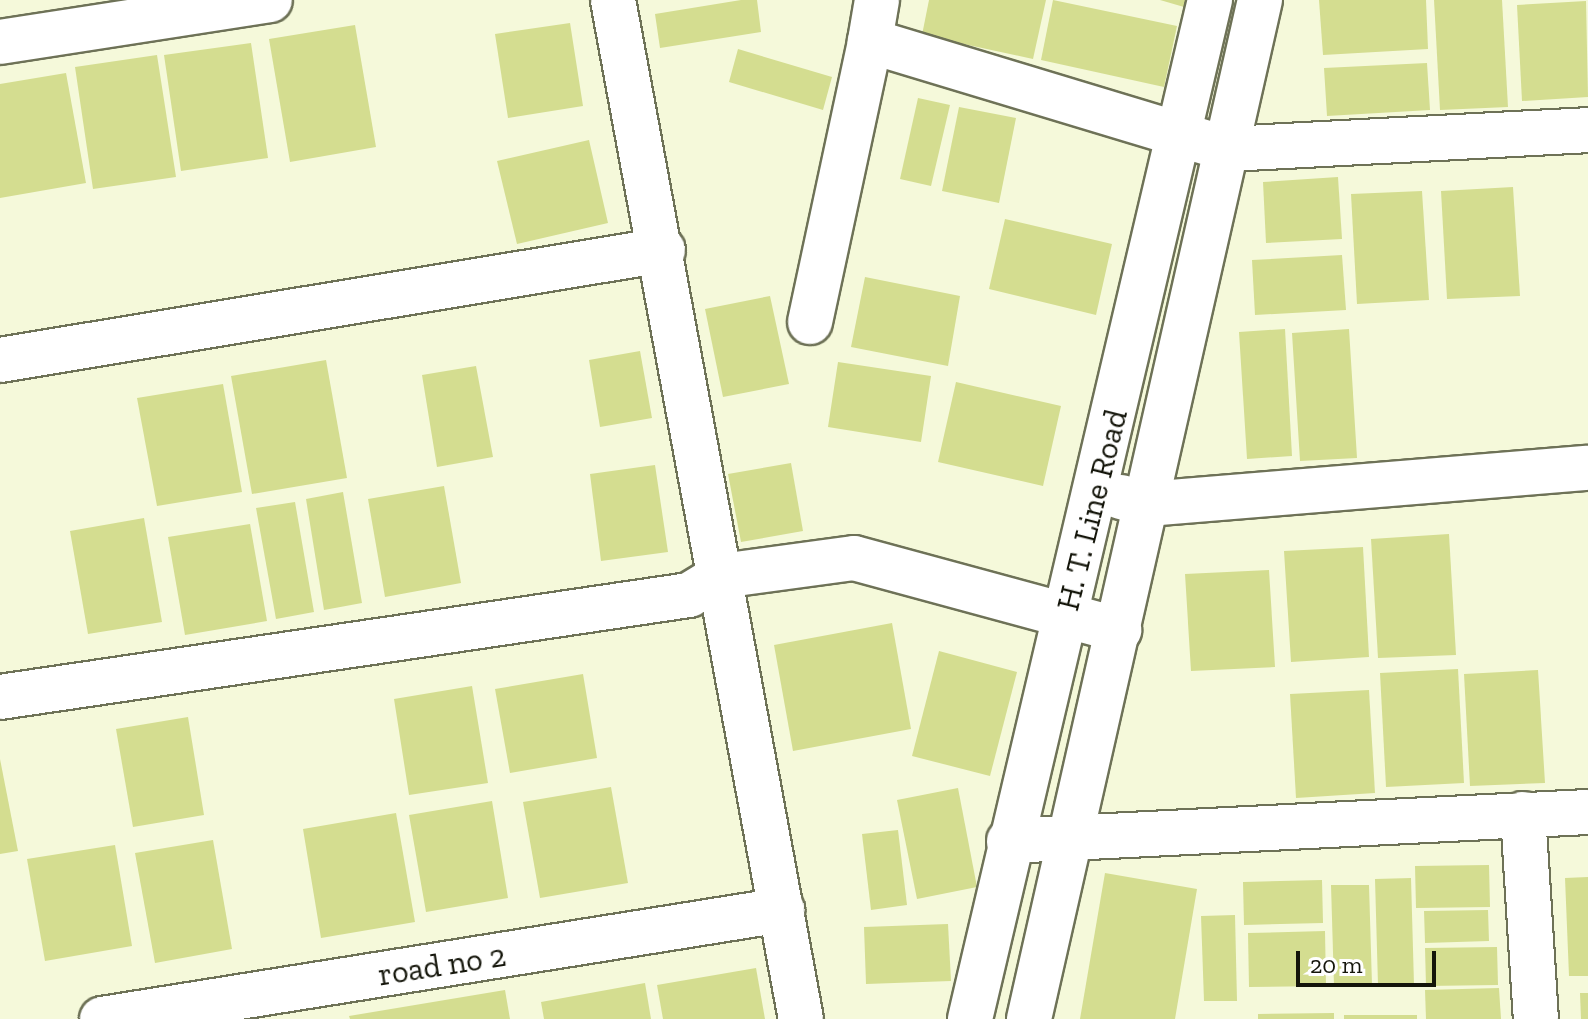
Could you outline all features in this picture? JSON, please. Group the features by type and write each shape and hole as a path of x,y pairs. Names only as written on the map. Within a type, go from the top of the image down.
{"street":[{"path":"0,42 270,0"},
{"path":"613,0 663,250 801,1019"},
{"name":"H. T. Line Road","path":"970,1019 1009,841 1097,490 1210,0"},
{"name":"H. T. Line Road","path":"1029,1019 1260,0"},
{"path":"810,322 874,20 1180,135 1228,149 1588,130"},
{"path":"0,360 663,250"},
{"path":"1097,490 1147,504 1588,468"},
{"path":"0,697 689,595 721,576 854,558 1119,630"},
{"path":"1009,841 1588,812"},
{"path":"1523,814 1536,1019"},
{"name":"road no 2","path":"102,1019 782,910"}],"building":[{"path":"757,0 761,32 660,48 655,14"},
{"path":"929,0 1046,0 1033,59 922,35"},
{"path":"1053,0 1177,26 1164,87 1041,60"},
{"path":"1160,0 1186,0 1184,7"},
{"path":"1319,0 1426,0 1428,49 1323,55"},
{"path":"1434,0 1502,0 1508,107 1440,110"},
{"path":"1586,1 1588,97 1522,101 1517,5"},
{"path":"570,23 583,106 508,118 495,34"},
{"path":"355,25 376,147 290,162 269,39"},
{"path":"251,43 268,158 181,171 164,55"},
{"path":"738,49 832,77 823,110 729,82"},
{"path":"157,55 176,177 93,189 75,67"},
{"path":"1427,63 1430,110 1327,116 1324,68"},
{"path":"66,73 86,183 0,198 0,84"},
{"path":"918,98 950,105 931,186 900,179"},
{"path":"959,107 1016,118 999,203 942,191"},
{"path":"589,140 608,223 517,244 497,161"},
{"path":"1338,177 1342,239 1266,243 1263,182"},
{"path":"1513,187 1520,296 1447,299 1441,191"},
{"path":"1422,191 1429,300 1357,304 1351,194"},
{"path":"1005,219 1112,244 1096,315 989,289"},
{"path":"1342,255 1346,310 1255,315 1252,260"},
{"path":"865,277 960,296 948,366 851,347"},
{"path":"770,296 789,384 723,397 705,309"},
{"path":"1285,329 1292,456 1247,459 1239,332"},
{"path":"1349,329 1357,458 1300,461 1292,333"},
{"path":"640,351 652,418 600,427 589,360"},
{"path":"326,360 347,478 252,494 231,376"},
{"path":"838,362 931,376 921,442 828,427"},
{"path":"476,366 493,457 437,467 422,375"},
{"path":"956,382 1061,406 1043,486 938,462"},
{"path":"223,384 242,492 157,506 137,398"},
{"path":"791,463 803,531 741,542 728,474"},
{"path":"655,465 668,552 601,561 590,474"},
{"path":"444,486 461,583 385,597 368,499"},
{"path":"343,492 362,603 324,610 306,499"},
{"path":"295,502 314,612 276,619 256,508"},
{"path":"144,518 162,622 88,634 70,531"},
{"path":"250,524 267,621 185,635 168,537"},
{"path":"1449,534 1456,655 1378,658 1371,539"},
{"path":"1363,547 1369,657 1291,662 1284,551"},
{"path":"1269,570 1275,667 1191,671 1185,574"},
{"path":"892,623 911,729 793,751 774,645"},
{"path":"939,651 1017,672 990,776 912,756"},
{"path":"1458,669 1464,783 1386,787 1380,673"},
{"path":"1538,670 1545,783 1470,786 1464,674"},
{"path":"583,674 597,758 510,773 495,689"},
{"path":"472,686 488,783 409,795 394,699"},
{"path":"1369,690 1375,793 1296,798 1290,694"},
{"path":"188,717 204,815 133,827 116,729"},
{"path":"0,759 18,851 0,854"},
{"path":"611,787 628,883 540,898 523,802"},
{"path":"958,788 977,887 917,899 897,800"},
{"path":"492,801 508,898 426,912 409,815"},
{"path":"396,813 415,922 321,938 303,829"},
{"path":"898,830 907,905 871,910 862,834"},
{"path":"213,840 232,949 155,963 135,853"},
{"path":"115,845 132,946 45,961 27,859"},
{"path":"1489,865 1490,907 1416,908 1415,866"},
{"path":"1105,873 1197,889 1175,1019 1080,1019"},
{"path":"1588,877 1588,976 1569,976 1565,878"},
{"path":"1411,878 1414,985 1378,985 1375,879"},
{"path":"1322,880 1323,923 1244,925 1243,882"},
{"path":"1331,885 1369,885 1372,985 1334,986"},
{"path":"1488,910 1489,941 1425,943 1424,911"},
{"path":"1235,915 1237,1001 1204,1001 1201,916"},
{"path":"948,924 951,981 866,984 864,927"},
{"path":"1325,931 1326,986 1249,987 1248,933"},
{"path":"1497,947 1498,985 1426,986 1425,948"},
{"path":"756,968 765,1019 663,1019 657,985"},
{"path":"645,983 651,1019 544,1019 541,1002"},
{"path":"1499,988 1501,1019 1426,1019 1425,990"},
{"path":"505,990 510,1019 350,1019 349,1016"},
{"path":"1580,993 1588,993 1588,1019 1581,1019"},
{"path":"1334,1013 1334,1019 1258,1019 1258,1014"},
{"path":"1344,1015 1417,1015 1417,1019 1344,1019"}]}
